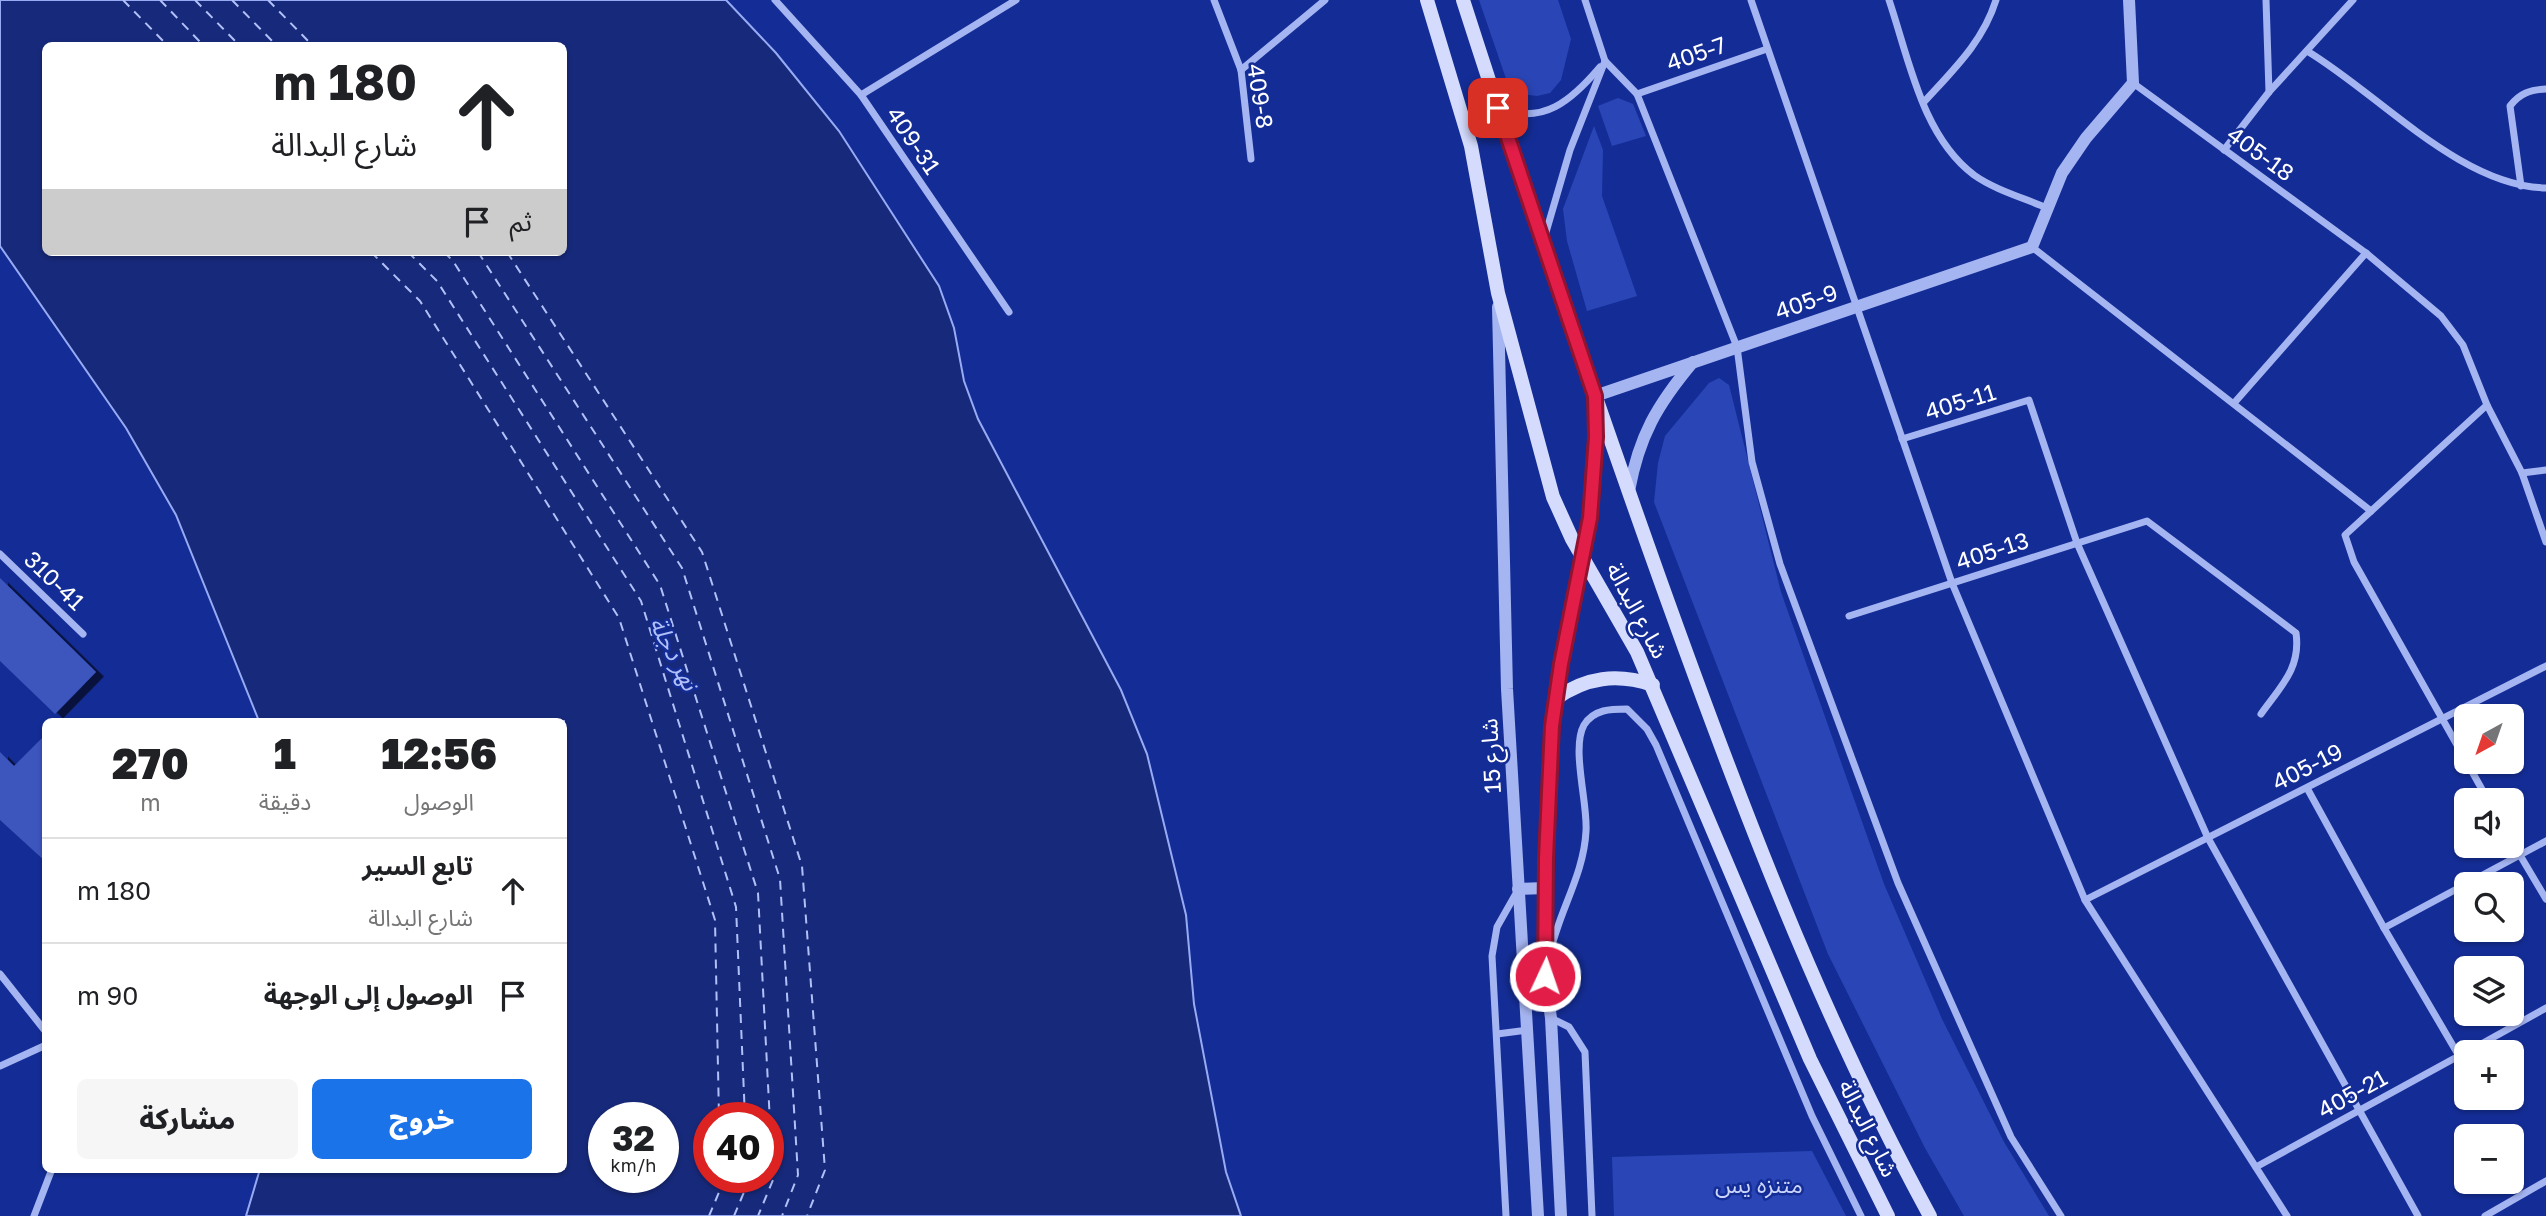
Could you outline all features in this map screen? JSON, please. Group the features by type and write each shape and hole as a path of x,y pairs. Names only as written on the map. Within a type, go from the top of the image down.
{"main road":[{"name":"شارع البدالة","path":"1427,0 1471,146 1498,293 1553,497 1572,539 1621,621 1653,685 1810,1059 1888,1216"},
{"name":"شارع البدالة","path":"1463,0 1595,396 1767,866 1870,1099 1930,1216"},
{"path":"1555,699 1569,689 1602,678 1619,677 1653,685"}],"street":[{"name":"409-31","path":"775,0 861,95 1009,312"},
{"path":"861,95 1016,0"},
{"name":"409-8","path":"1214,0 1241,70 1251,159"},
{"path":"1241,70 1325,0"},
{"path":"1585,0 1605,61 1637,94 1737,347 1752,462 1780,564 1898,883 2011,1137 2061,1216"},
{"path":"1751,0 1952,583 2085,900 2287,1216"},
{"path":"1889,0 1924,102 1935,129 1952,156 1977,177 2048,208"},
{"path":"1924,102 1965,57 1988,24 1996,0"},
{"path":"2129,0 2133,83 2062,173 2032,247 2235,402 2371,511"},
{"path":"2266,0 2269,92"},
{"path":"2224,150 2269,92 2353,0"},
{"name":"405-7","path":"1637,94 1767,49"},
{"path":"2307,51 2461,161 2491,178 2521,186 2546,188"},
{"path":"1498,108 1516,115 1554,108 1581,89 1605,61"},
{"path":"1544,239 1570,150 1605,61"},
{"name":"405-18","path":"2133,83 2366,254 2441,316 2463,345 2487,405 2522,473 2546,542"},
{"path":"2521,186 2510,106 2523,94 2546,89"},
{"name":"405-9","path":"1595,396 2032,247"},
{"path":"2235,402 2366,254"},
{"name":"شارع 15","path":"1498,293 1507,689 1535,1125 1538,1216"},
{"path":"1629,491 1636,452 1646,428 1694,362"},
{"path":"1561,1216 1551,1018 1545,976 1546,888 1555,699 1584,559 1594,478 1595,396"},
{"name":"405-11","path":"1902,439 2029,400 2077,543"},
{"path":"2481,788 2347,546 2345,536 2487,405"},
{"path":"2522,473 2546,470"},
{"name":"405-13","path":"1849,616 2147,521 2295,633 2298,653 2294,664 2261,714"},
{"path":"2077,543 2208,838 2418,1216"},
{"name":"310-41","path":"0,554 83,634"},
{"name":"405-19","path":"2085,900 2546,666"},
{"path":"1545,976 1554,933 1575,880 1586,831 1581,733 1590,717 1601,711 1627,709 1647,729 1656,745 1812,1116 1861,1216"},
{"path":"2307,788 2384,928 2456,1040"},
{"path":"2524,852 2546,841"},
{"path":"2488,872 2513,858"},
{"path":"2522,858 2546,899"},
{"path":"1506,1216 1494,942 1503,914 1518,889 1546,888"},
{"path":"2384,928 2454,890"},
{"path":"0,974 42,1027"},
{"name":"405-21","path":"2488,1040 2546,1008"},
{"path":"1551,1018 1569,1027 1584,1052 1592,1216"},
{"path":"1497,1034 1528,1030"},
{"path":"0,1066 42,1047"},
{"name":"405-21","path":"2256,1167 2454,1058"},
{"path":"1535,1125 1557,1124"},
{"path":"34,1216 50,1173"},
{"path":"2485,1216 2546,1181"}],"green space":[{"path":"1479,0 1558,0 1571,39 1561,80 1550,93 1537,96 1511,93"},
{"path":"1618,98 1633,104 1646,136 1612,146 1598,106"},
{"path":"1594,126 1603,150 1602,196 1637,296 1587,311 1567,241 1563,209"},
{"path":"1719,378 1729,385 1781,592 1884,884 1942,1019 2004,1142 2049,1216 1964,1216 1925,1148 1828,954 1654,502 1658,463 1665,436 1709,383"},
{"name":"متنزه يس","path":"1812,1151 1846,1216 1614,1216 1612,1157"}],"water":[{"name":"نهر دجلة","path":"0,0 726,0 776,53 839,131 939,286 954,328 964,381 978,419 1121,690 1147,754 1186,915 1194,1004 1226,1172 1241,1216 246,1216 259,1173 567,1173 567,718 258,718 176,515 126,428 0,246"}],"building":[{"path":"0,578 96,672 55,714 0,661"},
{"path":"42,738 42,858 0,820 0,752 14,766"}],"ferry route":[{"path":"123,0 164,42"},
{"path":"160,0 200,42"},
{"path":"195,0 236,42"},
{"path":"232,0 273,42"},
{"path":"268,0 309,42"},
{"path":"375,256 420,301 619,618 715,920 719,1102"},
{"path":"412,256 437,281 641,601 736,907 744,1102"},
{"path":"448,256 660,585 758,893 773,1180 758,1216"},
{"path":"481,256 682,568 780,879 798,1175 782,1216"},
{"path":"510,256 702,552 802,866 825,1170 807,1216"},
{"path":"709,1216 719,1193"},
{"path":"734,1216 744,1193"}],"route":[{"path":"1498,108 1595,396 1596,437 1590,518 1584,559 1561,664 1552,726 1546,858 1548,949 1545,976"}]}
